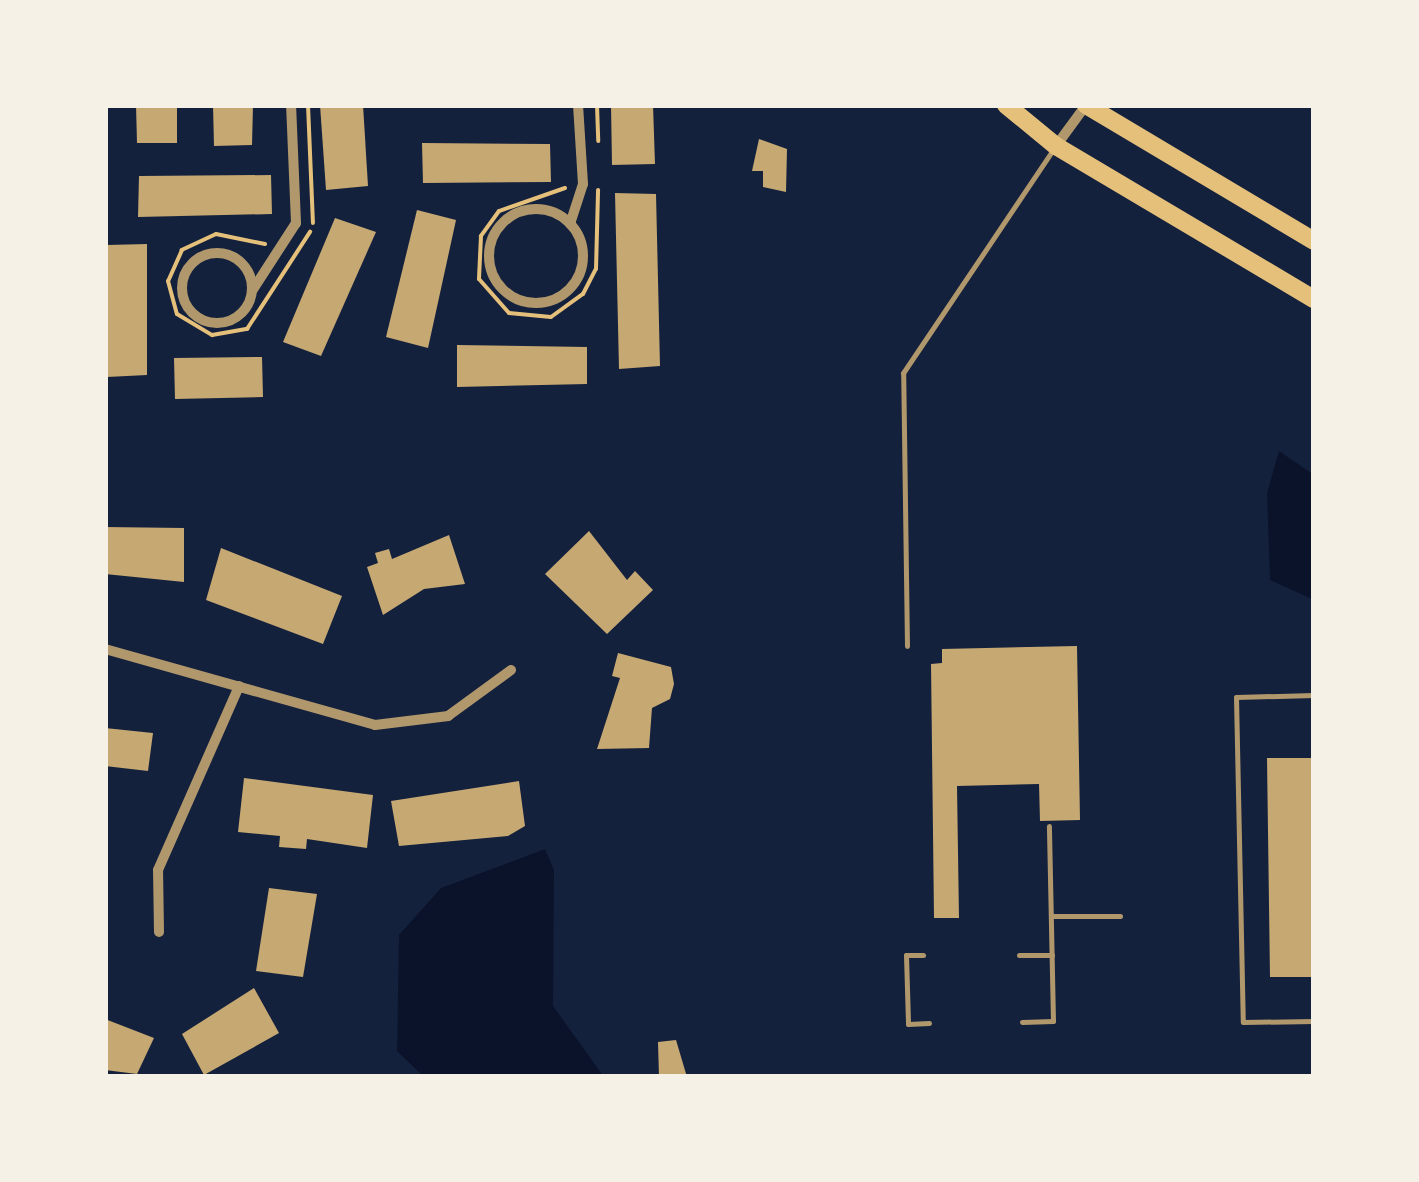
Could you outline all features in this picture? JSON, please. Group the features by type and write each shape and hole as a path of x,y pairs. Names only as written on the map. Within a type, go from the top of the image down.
{"main road":[{"path":"1006,105 1056,146 1314,299"},
{"path":"1086,105 1314,241"}],"street":[{"path":"252,290 240,261 217,252 189,266 181,289 190,312 212,323 242,312 296,223 290,105"},
{"path":"570,224 538,210 505,221 489,253 500,287 533,303 567,291 583,258 570,224 583,184 578,105"},
{"path":"1056,146 1086,105"},
{"path":"105,649 238,686 315,715 424,723 511,670"},
{"path":"159,932 158,870 238,686"}],"lane":[{"path":"907,646 903,373 1056,146"},
{"path":"1314,695 1236,698 1243,1022 1314,1021"},
{"path":"1022,1022 1053,1020 1049,826"},
{"path":"1051,916 1120,916"},
{"path":"924,955 906,955 908,1024 929,1024"},
{"path":"1019,955 1052,955"}],"path":[{"path":"276,233 255,248 216,234 182,250 168,282 177,314 202,332 233,336 257,320 288,272 317,208 308,105"},
{"path":"597,105 598,160"},
{"path":"570,180 554,199 499,211 481,236 478,279 509,313 551,318 583,294 596,269 598,179"}],"water":[{"path":"1279,451 1314,475 1314,600 1270,580 1267,493"},
{"path":"545,849 554,870 553,1006 604,1077 424,1077 397,1051 399,935 441,888"}],"building":[{"path":"136,105 177,105 177,143 137,143"},
{"path":"213,105 253,105 252,145 214,146"},
{"path":"320,105 363,105 368,186 326,190"},
{"path":"611,105 653,105 655,164 612,165"},
{"path":"759,139 787,149 786,192 763,187 763,171 752,171"},
{"path":"422,143 550,144 551,182 423,183"},
{"path":"271,175 272,214 138,217 139,176"},
{"path":"615,193 656,194 660,366 619,369"},
{"path":"417,210 456,220 428,348 386,337"},
{"path":"335,218 376,232 321,356 283,342"},
{"path":"147,244 147,375 107,377 107,245"},
{"path":"457,345 587,347 587,384 457,387"},
{"path":"262,357 263,397 175,399 174,358"},
{"path":"105,527 184,528 184,582 105,574"},
{"path":"589,531 627,580 635,571 653,590 607,634 545,574"},
{"path":"449,535 465,584 424,589 383,615 367,567 378,563 375,553 389,549 392,559"},
{"path":"221,548 342,596 323,644 206,600"},
{"path":"1077,646 1080,820 1040,821 1039,784 957,786 959,918 934,918 931,664 942,663 942,649"},
{"path":"618,653 671,667 674,684 670,699 652,708 649,748 597,749 620,678 612,676"},
{"path":"105,728 153,733 148,771 105,766"},
{"path":"1267,758 1314,758 1314,977 1270,977"},
{"path":"244,778 373,795 367,848 307,839 306,849 279,847 280,836 238,832"},
{"path":"519,781 525,826 508,836 399,846 391,801"},
{"path":"269,888 317,894 303,977 256,971"},
{"path":"254,988 279,1033 204,1075 182,1034"},
{"path":"105,1019 154,1038 137,1074 105,1070"},
{"path":"676,1040 687,1077 659,1077 658,1042"}]}
